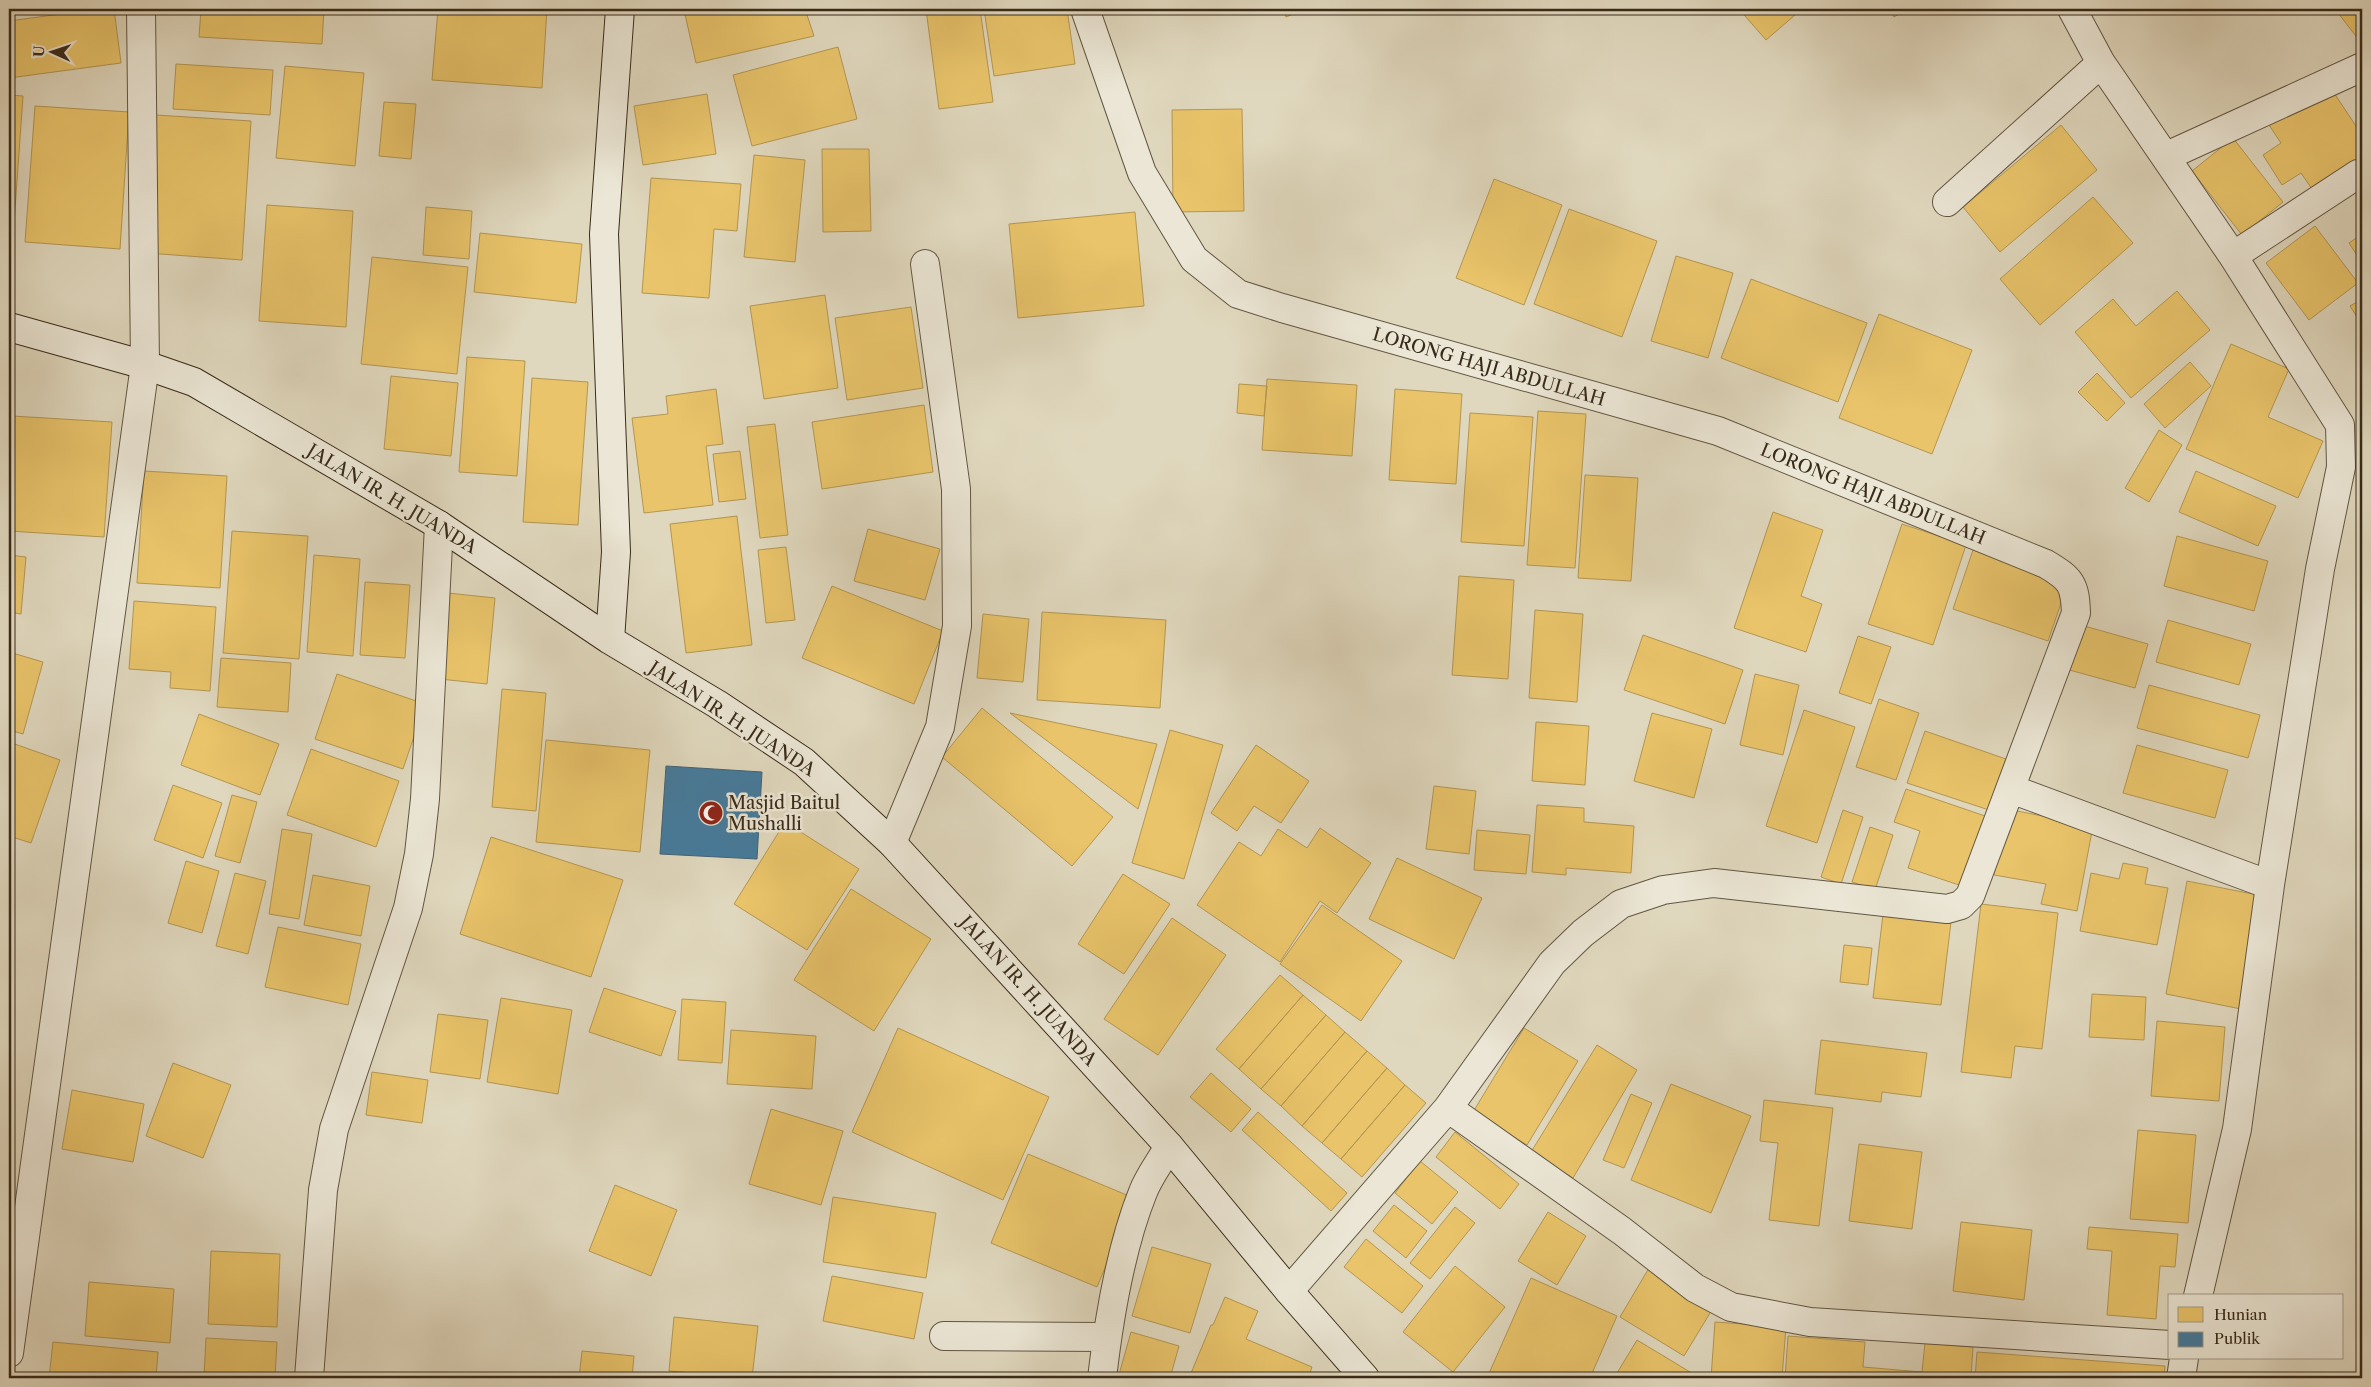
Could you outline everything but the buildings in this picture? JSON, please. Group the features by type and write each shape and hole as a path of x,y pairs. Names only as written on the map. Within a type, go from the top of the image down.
{"street":[{"path":"9,1353 145,365 141,9"},
{"path":"610,640 616,552 604,234 620,9"},
{"name":"LORONG HAJI ABDULLAH","path":"1085,9 1142,173 1194,259 1238,294 1718,432 2046,564 2066,575 2075,591 2076,613 1970,896 1961,905 1947,908 1714,883 1664,890 1621,904 1583,933 1552,963 1448,1108 1289,1291"},
{"path":"2072,9 2101,63 2167,156 2340,425 2352,462 2320,569 2270,885 2237,1129 2198,1294"},
{"path":"1948,202 2101,63"},
{"path":"2167,156 2362,67"},
{"path":"2233,256 2358,174"},
{"path":"892,843 940,728 957,626 956,489 925,264"},
{"name":"JALAN IR. H. JUANDA","path":"9,328 145,365 194,382 439,525 610,640 716,704 804,762 892,843 1169,1146 1289,1291 1365,1378"},
{"path":"310,1378 323,1190 334,1129 408,908 419,854 425,799 439,525"},
{"path":"2011,789 2270,885"},
{"path":"1448,1108 1622,1231 1695,1288 1731,1307 1810,1322 2168,1345"},
{"path":"1102,1378 1107,1337 1125,1251 1143,1192 1169,1146"},
{"path":"944,1336 1107,1337"},
{"path":"2180,1378 2184,1360"}],"place":[{"name":"Masjid Baitul Mushalli","path":"711,813"}]}
